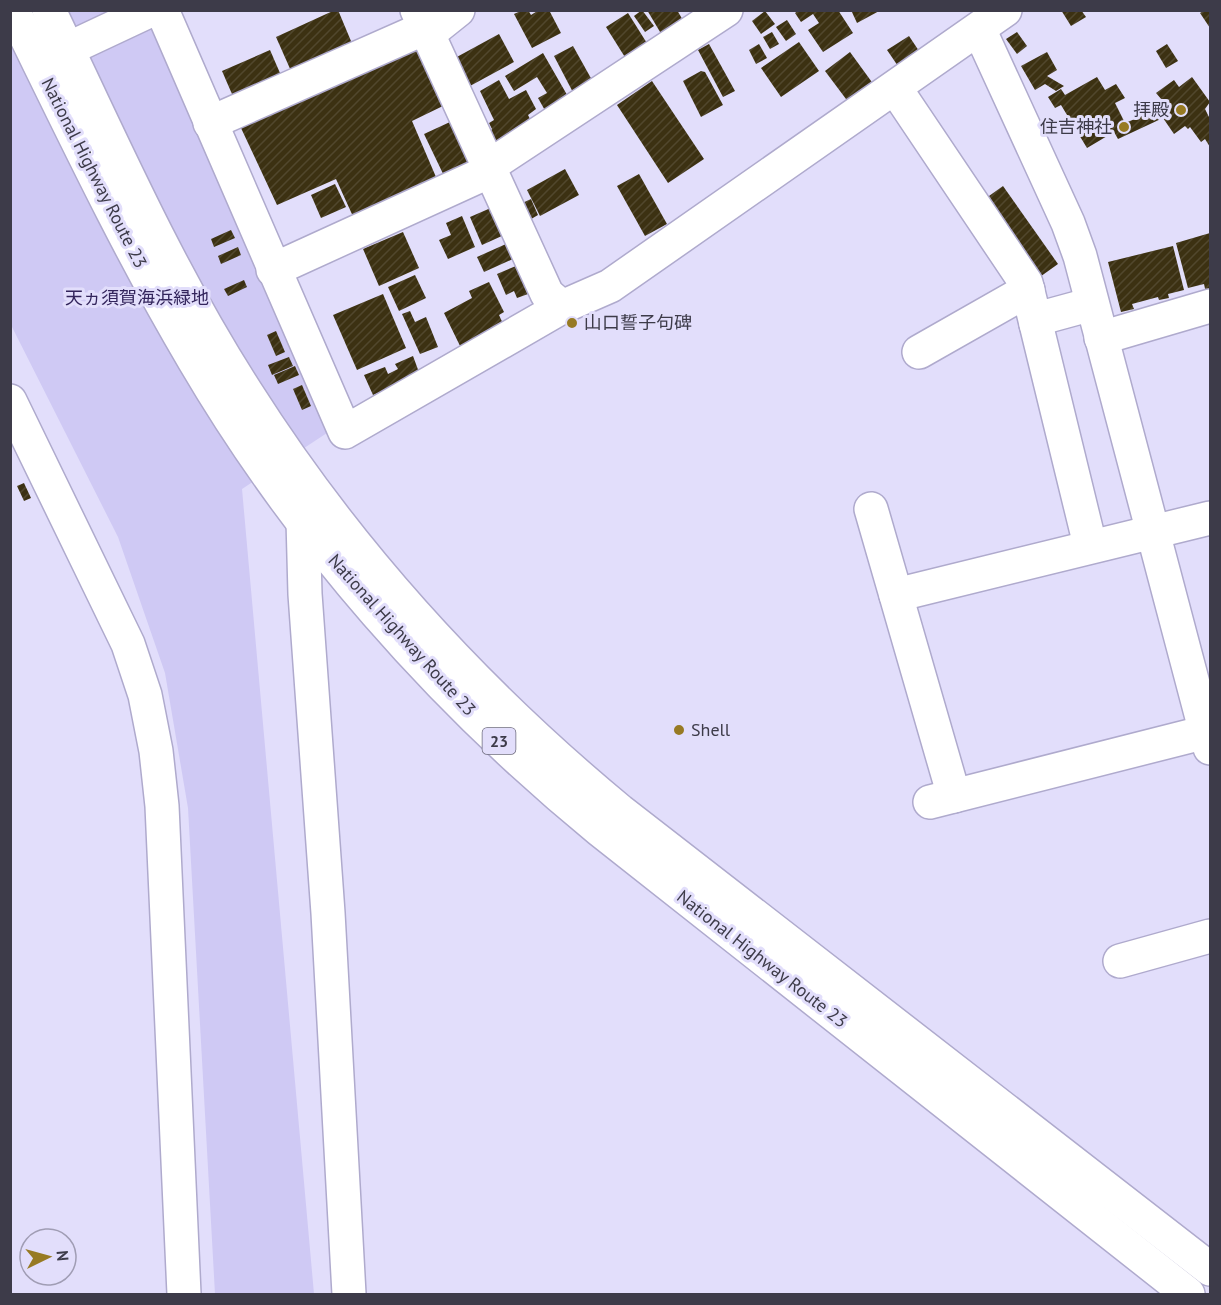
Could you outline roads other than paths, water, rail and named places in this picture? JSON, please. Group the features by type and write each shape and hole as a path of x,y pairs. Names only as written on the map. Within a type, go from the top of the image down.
{"main road":[{"name":"National Highway Route 23","path":"13,10 156,293 233,421 303,520 344,572 434,676 543,783 1188,1294"},
{"name":"National Highway Route 23","path":"49,10 176,273 245,392 320,498 432,634 562,763 620,811 1210,1269"},
{"path":"68,49 151,10"},
{"path":"162,10 345,432 562,307 610,286 1005,10"},
{"path":"210,123 458,10"},
{"path":"273,270 489,169 726,10"},
{"path":"424,24 547,294 562,307"},
{"path":"871,509 896,595 942,799 1208,740 1092,304 1068,223 979,29"},
{"path":"895,88 1026,283 1090,545"},
{"path":"919,352 1028,290"},
{"path":"1036,324 1048,316 1092,304"},
{"path":"1101,338 1210,306"},
{"path":"10,401 128,644 145,695 156,751 162,806 184,1294"},
{"path":"896,595 1063,556 1090,545 1153,533 1210,518"},
{"path":"303,520 305,594 328,913 349,1294"},
{"path":"1120,961 1210,936"}],"place":[{"name":"拝殿","path":"1181,110"},
{"name":"住吉神社","path":"1124,127"},
{"name":"山口誓子句碑","path":"572,323"},
{"name":"Shell","path":"679,730"}],"park label":[{"name":"天ヵ須賀海浜緑地","path":"137,298"}]}
